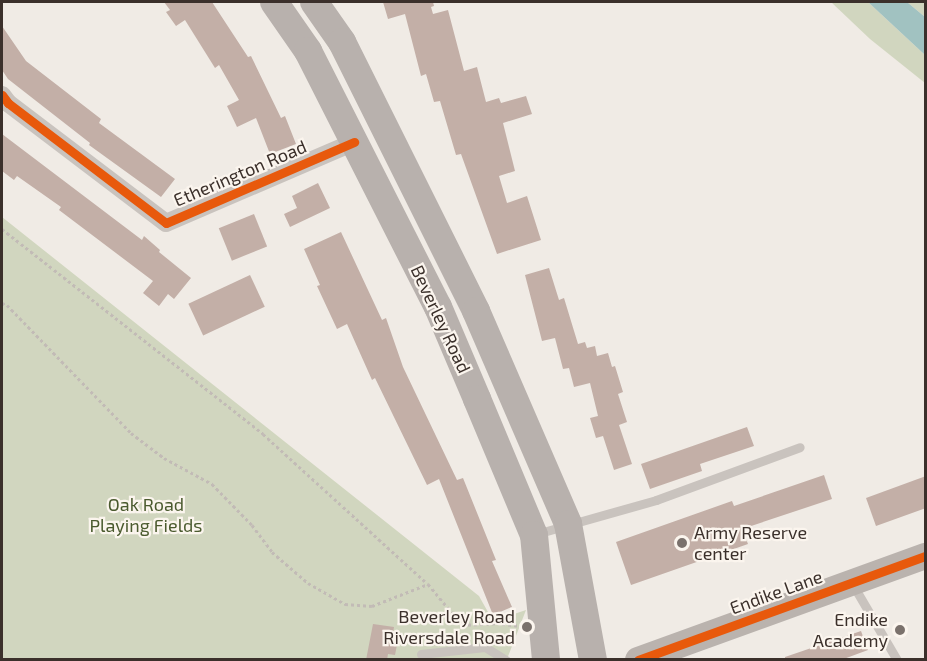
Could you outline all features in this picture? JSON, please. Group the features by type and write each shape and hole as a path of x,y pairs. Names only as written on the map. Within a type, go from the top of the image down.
{"main road":[{"name":"Beverley Road","path":"274,2 308,51 438,308 534,535 545,651"},
{"name":"Beverley Road","path":"314,2 342,42 476,311 568,524 593,660"},
{"path":"322,78 351,61"},
{"path":"389,211 418,196"},
{"path":"477,399 508,386"}],"street":[{"name":"Etherington Road","path":"2,95 8,103 166,224 354,142"},
{"name":"Endike Lane","path":"638,660 926,556"}],"lane":[{"path":"534,535 656,500 800,447"},
{"path":"852,583 897,660"},
{"path":"421,654 485,647 506,660"}],"path":[{"path":"2,229 263,434 428,584 462,625 496,623 532,627 545,651"},
{"path":"2,303 7,305 131,432 164,459 212,484 252,525 272,552 308,583 345,604 372,606 428,584"}],"green space":[{"path":"831,2 868,2 925,55 925,83 870,39"},
{"path":"907,2 925,2 925,17"},
{"name":"Oak Road Playing Fields","path":"2,217 479,596 493,621 526,610 507,659 2,659"}],"water":[{"path":"868,2 907,2 925,17 925,55"}],"building":[{"path":"164,2 212,2 248,57 251,56 281,118 285,116 296,144 270,154 256,118 237,127 227,106 239,100 219,65 215,68 185,20 176,26 166,12 170,10"},
{"path":"383,2 433,2 434,6 431,7 433,14 448,10 464,71 477,67 486,102 499,98 501,103 526,96 532,114 503,123 515,171 499,176 507,203 527,196 541,240 497,254 461,154 456,155 440,101 434,102 426,74 421,76 405,14 388,19"},
{"path":"2,26 26,61 101,119 99,123 175,179 161,197 89,145 90,143 8,79 2,70"},
{"path":"2,134 142,240 144,236 160,250 159,252 191,278 174,299 168,294 159,306 143,293 153,281 59,210 61,207 17,176 14,180 2,171"},
{"path":"318,183 330,208 290,227 284,214 297,208 292,196"},
{"path":"254,214 267,246 232,261 219,228"},
{"path":"341,232 382,320 386,318 403,367 457,480 463,478 496,560 492,561 512,607 493,615 439,479 427,485 375,378 372,380 347,324 337,329 317,286 320,285 304,249"},
{"path":"549,268 559,300 564,298 578,344 585,342 587,348 595,346 597,356 608,353 612,367 615,366 623,392 618,394 627,422 619,425 632,464 614,470 603,436 596,438 590,418 598,416 590,383 574,387 569,368 563,369 555,338 542,341 525,275"},
{"path":"250,275 265,307 203,335 188,304"},
{"path":"747,427 754,446 700,464 702,471 650,489 641,464"},
{"name":"Army Reserve center","path":"824,475 832,499 742,529 748,544 631,585 616,542 732,501 734,506"},
{"path":"926,476 926,508 876,526 866,498"},
{"path":"373,624 394,627 392,639 398,640 395,655 388,654 387,660 366,660"},
{"path":"861,631 868,650 841,660 785,660 785,657"}],"cycle path":[{"path":"2,95 8,103 166,223 354,142"},
{"path":"638,660 926,556"}],"place":[{"name":"Army Reserve center","path":"682,543"},
{"name":"Beverley Road Riversdale Road","path":"527,627"},
{"name":"Endike Academy","path":"900,630"}]}
